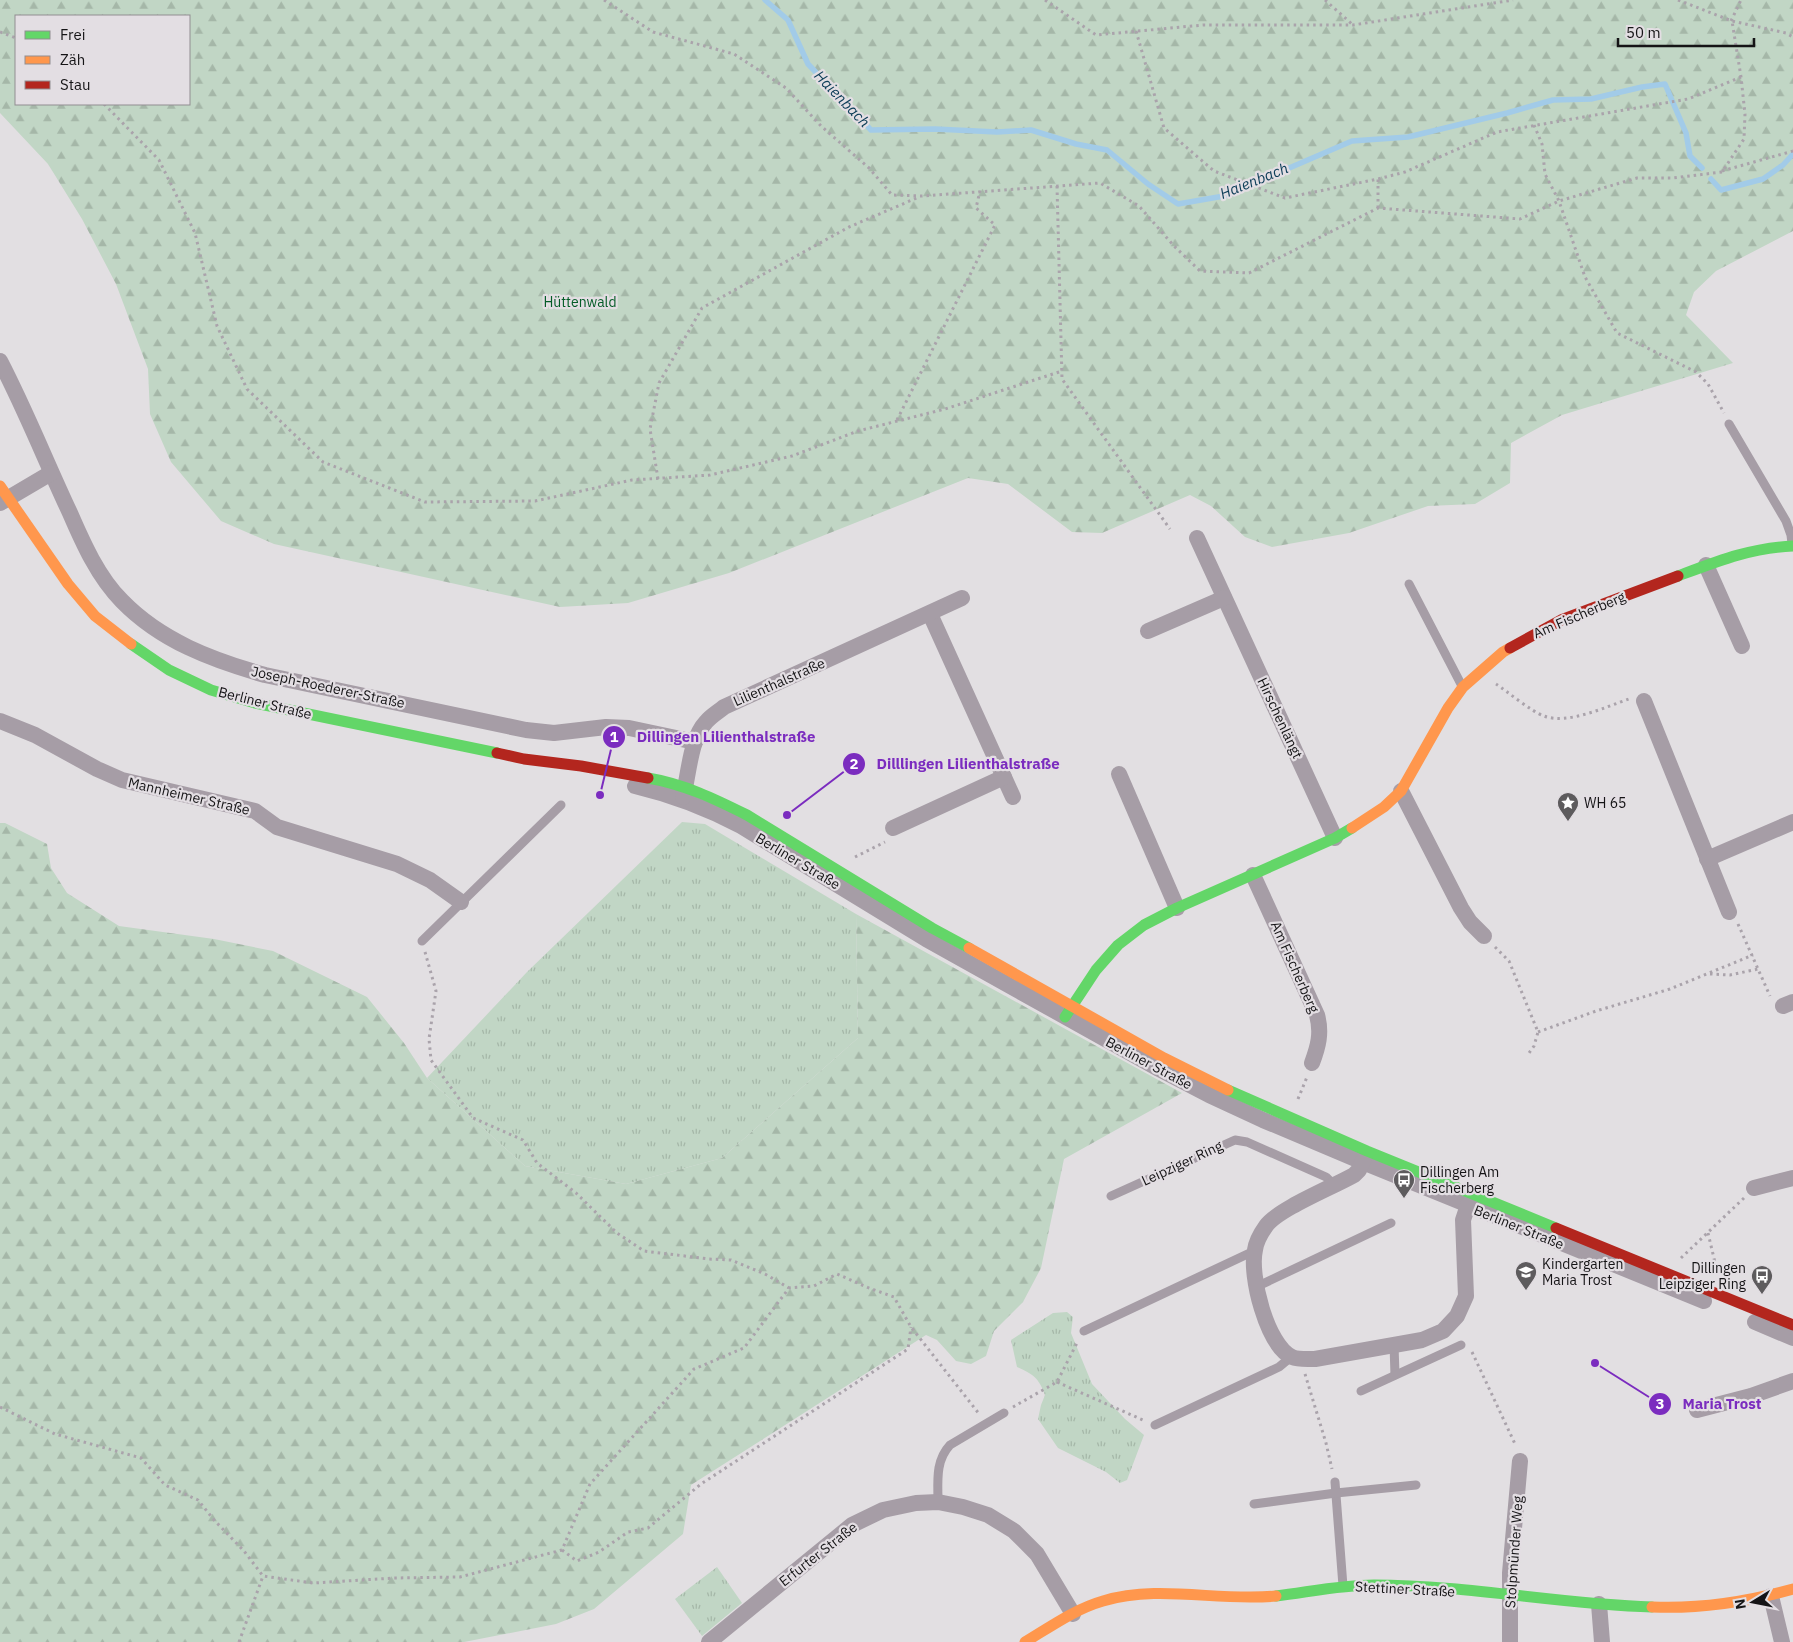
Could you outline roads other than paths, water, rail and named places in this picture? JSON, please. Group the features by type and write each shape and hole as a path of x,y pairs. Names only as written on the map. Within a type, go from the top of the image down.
{"street":[{"name":"Joseph-Roederer-Straße","path":"0,361 84,543 103,576 121,600 145,621 169,638 227,664 265,675 526,730 554,733 606,727 629,728 695,742"},
{"path":"3,496 51,473"},
{"name":"Berliner Straße","path":"3,496 68,584 96,616 132,645 169,670 211,690 255,703 524,759 578,774 660,792 684,793 716,799 747,815 1068,1012 1209,1095 1263,1120 1365,1157 1470,1200 1793,1338"},
{"name":"Hirschenlängt","path":"1197,538 1335,838"},
{"name":"Am Fischerberg","path":"1068,1012 1096,970 1118,945 1144,925 1177,908 1335,838 1384,807 1401,791 1412,775 1426,745 1463,686 1503,652 1535,632 1561,620 1706,566 1748,551 1770,547 1793,546"},
{"path":"1706,566 1742,646"},
{"name":"Lilienthalstraße","path":"684,793 695,742 706,722 724,707 962,598"},
{"path":"1148,632 1224,598"},
{"path":"930,614 1013,797"},
{"path":"1644,701 1729,912"},
{"name":"Mannheimer Straße","path":"0,721 35,735 97,769 122,780 255,811 277,827 397,864 430,880 461,902"},
{"path":"1119,774 1177,908"},
{"path":"894,828 1004,777"},
{"path":"1401,791 1461,908 1470,922 1484,936"},
{"name":"Berliner Straße","path":"684,793 926,939 1068,1012 1206,1080 1290,1118 1365,1157"},
{"path":"1707,859 1793,822"},
{"name":"Am Fischerberg","path":"1253,875 1317,1016 1319,1044 1312,1063"},
{"path":"1365,1157 1359,1170 1354,1175 1282,1212 1267,1224 1258,1238 1254,1251 1256,1287 1266,1321 1278,1344 1296,1358 1315,1359 1422,1340 1443,1331 1457,1316 1466,1296 1462,1220 1470,1200"},
{"path":"1754,1188 1793,1178"},
{"name":"Berliner Straße","path":"1470,1200 1665,1272 1793,1325"},
{"path":"1697,1410 1750,1396 1793,1381"},
{"name":"Stolpmünder Weg","path":"1510,1642 1510,1573 1520,1461"},
{"name":"Erfurter Straße","path":"709,1642 852,1525 883,1510 916,1503 938,1502 963,1507 988,1515 1014,1530 1037,1554 1073,1614"},
{"name":"Stettiner Straße","path":"1025,1642 1073,1614 1104,1600 1146,1594 1248,1598 1343,1586 1374,1585 1420,1587 1656,1608 1705,1608 1734,1604 1793,1589"},
{"path":"1770,1596 1782,1642"},
{"path":"1599,1604 1602,1642"}],"lane":[{"name":"Am Fischerberg","path":"1729,424 1786,520 1793,546"},
{"path":"1409,584 1463,686"},
{"path":"422,941 561,804"},
{"name":"Leipziger Ring","path":"1111,1196 1235,1140 1247,1142 1326,1177 1335,1186"},
{"path":"1256,1287 1391,1223"},
{"path":"1084,1331 1254,1251"},
{"path":"1394,1345 1395,1375"},
{"path":"1361,1391 1461,1345"},
{"path":"1155,1425 1279,1368 1296,1358"},
{"path":"938,1502 939,1466 943,1452 1004,1413"},
{"path":"1335,1482 1343,1586"},
{"path":"1254,1504 1416,1485"}],"waterway":[{"name":"Haienbach","path":"765,0 788,20 808,64 871,130 935,129 997,132 1031,130 1076,144 1107,150 1148,184 1178,204 1224,196 1352,141 1408,137 1553,100 1591,99 1642,87 1665,84 1686,133 1690,156 1702,168"},
{"name":"Haienbach","path":"1711,179 1721,190 1763,179 1783,165 1793,154"}],"place":[{"name":"Dillingen Lilienthalstraße","path":"600,795"},
{"name":"Dilllingen Lilienthalstraße","path":"787,815"},
{"name":"WH 65","path":"1568,822"},
{"name":"Dillingen Am Fischerberg","path":"1404,1199"},
{"name":"Kindergarten Maria Trost","path":"1526,1291"},
{"name":"Dillingen Leipziger Ring","path":"1762,1295"},
{"name":"Maria Trost","path":"1595,1363"}],"park label":[{"name":"Hüttenwald","path":"580,302"}]}
